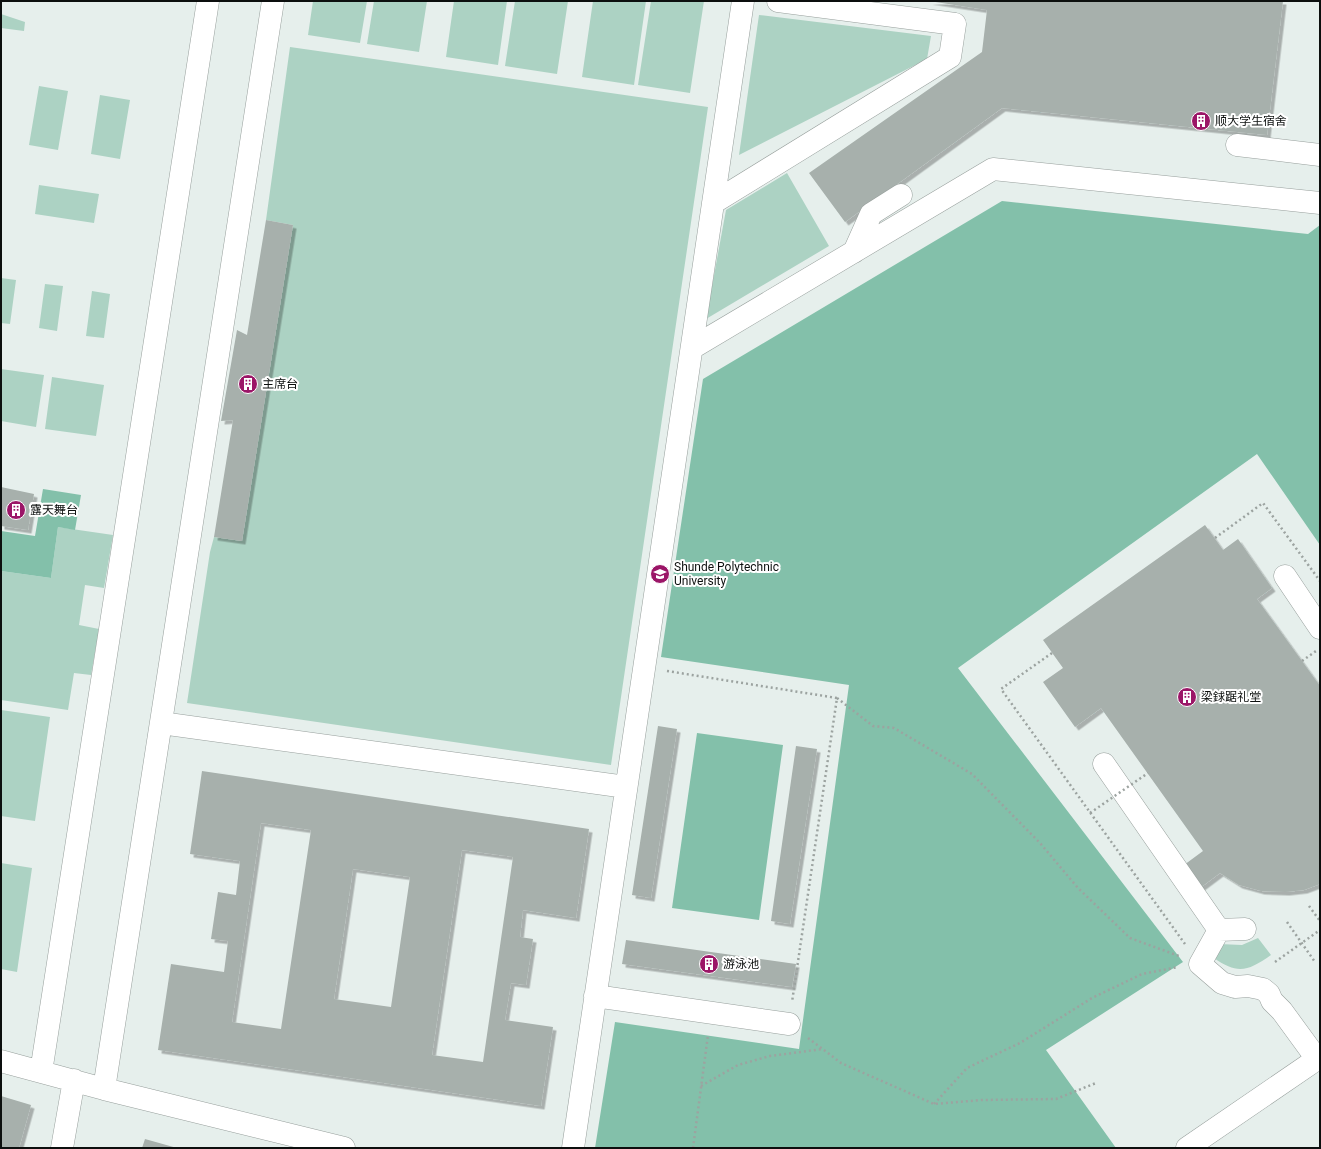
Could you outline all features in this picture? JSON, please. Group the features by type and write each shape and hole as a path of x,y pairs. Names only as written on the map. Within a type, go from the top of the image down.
{"street":[{"path":"41,1072 208,1"},
{"path":"104,1089 273,1"},
{"path":"573,1148 743,1"},
{"path":"713,204 950,57 955,24 778,1"},
{"path":"1237,145 1320,155"},
{"path":"692,348 993,169 1320,203"},
{"path":"854,252 871,214 901,195"},
{"path":"1285,576 1320,628"},
{"path":"161,723 626,787"},
{"path":"1104,764 1219,930"},
{"path":"1219,930 1245,929"},
{"path":"1186,1148 1318,1058 1282,1011 1272,1001 1270,994 1263,989 1248,986 1235,987 1222,983 1200,964 1219,930"},
{"path":"595,996 789,1024"},
{"path":"1,1061 104,1089 344,1148"},
{"path":"62,1148 74,1080"}],"path":[{"path":"1214,538 1263,503 1320,581"},
{"path":"1302,661 1320,649"},
{"path":"1052,653 1001,689 1200,964"},
{"path":"645,667 837,698 873,726 894,728 972,774 1040,843 1078,888 1130,938 1200,964"},
{"path":"837,698 789,1024 841,1063 934,1104 982,1100 1056,1099 1096,1083"},
{"path":"1090,813 1148,773"},
{"path":"1309,906 1320,920"},
{"path":"1287,922 1315,962"},
{"path":"1275,962 1320,930"},
{"path":"934,1104 966,1068 1020,1043 1092,998 1142,974 1200,964"},
{"path":"693,1148 711,1012"},
{"path":"701,1086 738,1065 770,1056 823,1049"}],"shaded area":[{"path":"313,1 367,1 360,43 308,35"},
{"path":"374,1 427,1 419,52 367,44"},
{"path":"454,1 507,1 498,65 446,57"},
{"path":"515,1 568,1 557,74 505,66"},
{"path":"593,1 646,1 634,85 582,77"},
{"path":"651,1 704,1 690,93 638,85"},
{"path":"1,14 25,22 24,31 1,28"},
{"path":"759,15 931,36 927,59 739,155"},
{"path":"290,47 708,107 611,765 187,703 210,552 214,537 242,541 293,225 266,220"},
{"path":"39,86 68,91 58,150 29,145"},
{"path":"100,95 130,100 120,159 91,154"},
{"path":"787,173 829,246 706,319 726,210"},
{"path":"39,185 99,194 94,223 35,214"},
{"path":"1002,201 1308,234 1320,225 1320,545 1257,454 958,668 1183,962 1046,1050 1116,1148 595,1148 615,1022 799,1049 849,685 661,657 703,379"},
{"path":"1,278 16,280 10,324 1,323"},
{"path":"45,284 63,286 57,331 39,328"},
{"path":"92,291 110,294 104,338 86,336"},
{"path":"1,369 44,375 36,427 1,421"},
{"path":"52,377 104,385 96,436 45,429"},
{"path":"43,489 81,495 75,530 58,527 51,578 1,571 1,531 35,536"},
{"path":"58,527 113,535 104,588 85,585 79,625 99,629 91,675 74,673 68,710 1,700 1,571 51,578"},
{"path":"1,710 50,717 35,821 1,816"},
{"path":"697,733 783,745 759,920 672,908"},
{"path":"1,863 32,868 17,972 1,969"},
{"path":"1258,938 1271,955 1256,965 1243,969 1237,969 1230,967 1214,958 1219,944 1242,945"}],"building":[{"name":"顺大学生宿舍","path":"929,1 1283,1 1267,135 1002,108 845,222 809,173 982,52 987,10"},
{"path":"266,220 293,225 242,541 214,537 233,420 221,421 237,330 247,335"},
{"name":"露天舞台","path":"1,487 34,494 28,530 1,526"},
{"name":"梁銶踞礼堂","path":"1205,525 1223,550 1238,539 1272,588 1257,599 1320,686 1320,884 1304,890 1286,892 1261,891 1239,885 1220,873 1200,888 1184,865 1203,851 1101,708 1075,727 1043,682 1063,668 1043,640"},
{"path":"658,726 677,729 651,898 632,895"},
{"path":"796,746 817,749 790,924 771,921"},
{"path":"202,771 589,829 576,918 523,910 520,937 533,939 526,985 511,983 505,1020 553,1027 541,1106 158,1050 171,964 224,972 228,941 211,939 218,892 236,895 240,861 190,854","holes":["261,823 311,830 281,1029 232,1022","462,850 513,857 483,1062 432,1055","353,869 410,877 391,1007 334,999"]},
{"name":"游泳池","path":"626,940 796,964 792,987 622,964"},
{"path":"1,1096 31,1105 19,1148 1,1147"},
{"path":"145,1139 177,1148 142,1148"}],"place":[{"name":"顺大学生宿舍","path":"1201,121"},
{"name":"主席台","path":"248,384"},
{"name":"露天舞台","path":"16,510"},
{"name":"Shunde Polytechnic University","path":"660,574"},
{"name":"梁銶踞礼堂","path":"1187,697"},
{"name":"游泳池","path":"709,964"}]}
